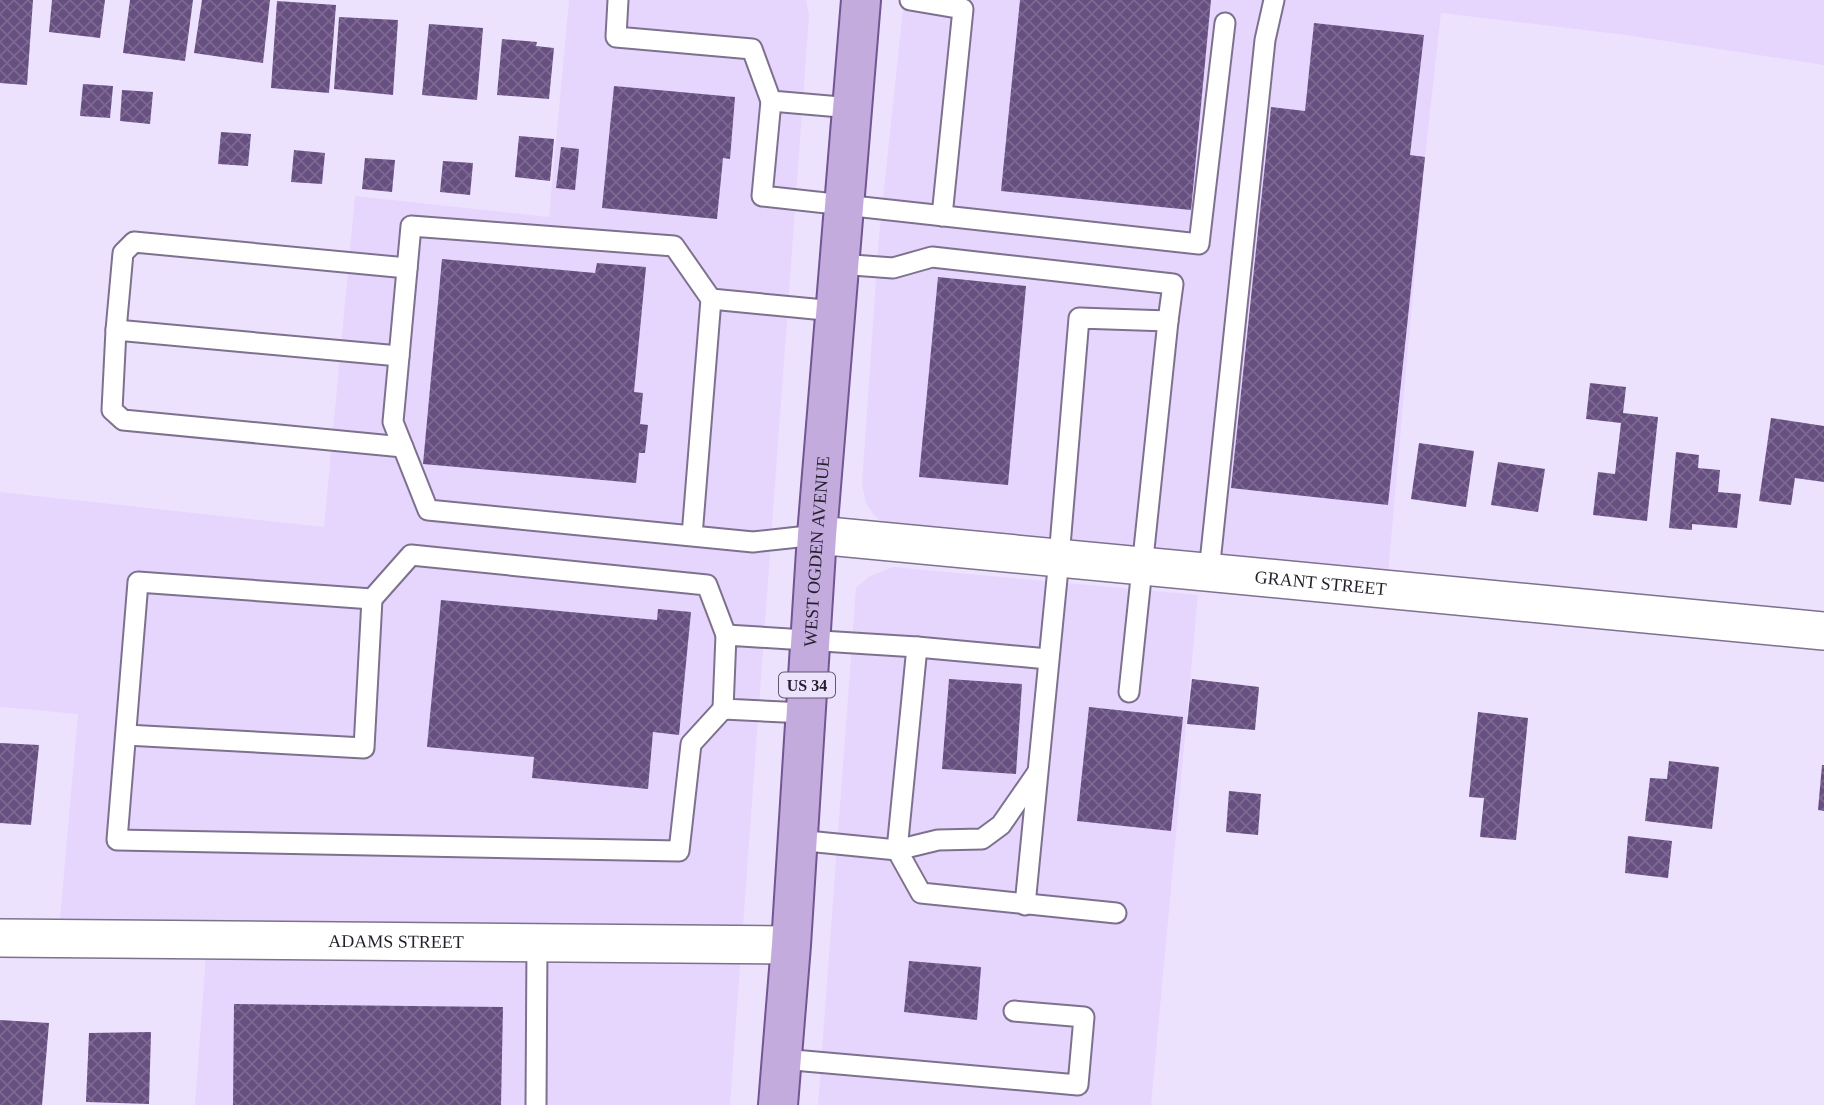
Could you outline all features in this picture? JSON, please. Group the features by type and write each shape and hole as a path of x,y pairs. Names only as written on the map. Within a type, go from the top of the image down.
{"main road":[{"name":"WEST OGDEN AVENUE","path":"778,1105 791,946 817,535 861,0"}],"street":[{"name":"GRANT STREET","path":"817,535 1824,631"},
{"name":"ADAMS STREET","path":"0,938 791,946"}],"lane":[{"path":"618,0 616,37 752,49 771,100 762,196 1199,244 1225,23"},
{"path":"910,0 963,9 942,216"},
{"path":"1209,572 1265,40 1275,0"},
{"path":"771,100 852,108"},
{"path":"692,536 711,299 674,246 411,226 393,422 428,510 692,536 753,542 817,535"},
{"path":"403,447 123,420 113,410 116,330 124,253 134,242 407,268"},
{"path":"839,264 893,268 932,257 1172,284 1129,692"},
{"path":"711,299 835,311"},
{"path":"1025,905 1079,318 1168,321"},
{"path":"116,330 399,356"},
{"path":"126,735 364,748 372,599 411,555 707,585 726,635 723,709 691,744 679,850 117,840 138,582 372,599"},
{"path":"726,635 810,639 1048,659"},
{"path":"916,647 897,850 921,893 1116,913"},
{"path":"723,709 806,713"},
{"path":"797,840 897,850 938,840 982,839 1001,825 1037,772"},
{"path":"536,1105 537,942"},
{"path":"782,1059 1078,1085 1084,1017 1014,1011"}],"shaded area":[{"path":"569,0 806,0 809,16 730,1105 195,1105 206,955 57,953 78,714 0,707 0,492 324,527 355,196 549,217"},
{"path":"904,0 1824,0 1824,65 1626,35 1441,13 1425,157 1388,574 886,525 874,515 866,503 862,484 879,236"},
{"path":"893,567 1198,595 1151,1105 818,1105 856,588 870,576"}],"building":[{"path":"0,0 33,0 27,85 0,83"},
{"path":"52,0 105,0 100,38 49,32"},
{"path":"130,0 193,0 185,61 123,53"},
{"path":"202,0 270,0 263,63 194,53"},
{"path":"1020,0 1211,0 1191,210 1001,191"},
{"path":"277,1 336,5 329,93 271,88"},
{"path":"339,17 398,20 393,95 334,89"},
{"path":"1314,23 1424,35 1410,155 1425,157 1388,505 1231,488 1271,107 1305,111"},
{"path":"429,24 483,28 477,100 422,95"},
{"path":"502,39 537,42 536,46 554,48 549,99 497,95"},
{"path":"83,84 113,86 110,118 80,116"},
{"path":"614,86 735,97 730,159 723,158 717,219 602,208"},
{"path":"122,90 153,92 150,124 120,121"},
{"path":"221,132 251,134 248,166 218,164"},
{"path":"519,136 554,139 550,181 515,177"},
{"path":"561,147 579,149 575,190 556,188"},
{"path":"294,150 325,153 322,184 291,182"},
{"path":"365,158 395,160 392,192 362,189"},
{"path":"443,161 473,163 470,195 440,192"},
{"path":"442,259 595,273 597,263 646,267 634,392 643,393 640,424 648,425 645,453 639,453 636,483 423,464"},
{"path":"938,277 1026,286 1008,485 919,477"},
{"path":"1590,383 1626,387 1623,413 1658,417 1647,521 1593,515 1598,472 1615,474 1621,423 1586,419"},
{"path":"1771,418 1824,426 1824,482 1795,478 1791,505 1759,501"},
{"path":"1419,443 1474,451 1466,507 1411,499"},
{"path":"1676,452 1699,455 1698,468 1720,470 1718,492 1741,494 1737,528 1692,524 1692,530 1669,528"},
{"path":"1498,462 1545,469 1538,512 1491,505"},
{"path":"441,600 657,620 658,609 691,612 679,735 653,732 648,789 532,778 534,757 427,747"},
{"path":"949,679 1022,684 1016,774 942,769"},
{"path":"1192,679 1259,687 1255,730 1187,724"},
{"path":"1089,707 1183,717 1171,831 1077,821"},
{"path":"1478,712 1528,718 1516,840 1480,837 1484,798 1469,797"},
{"path":"0,743 39,745 31,825 0,823"},
{"path":"1669,761 1719,767 1712,829 1645,821 1650,778 1667,779"},
{"path":"1824,765 1824,811 1818,810"},
{"path":"1229,791 1261,794 1258,835 1226,832"},
{"path":"1628,836 1672,841 1668,878 1625,873"},
{"path":"909,961 981,967 977,1020 904,1012"},
{"path":"234,1004 503,1007 501,1105 233,1105"},
{"path":"0,1020 49,1023 42,1105 0,1105"},
{"path":"151,1032 149,1104 86,1102 89,1033"}]}
